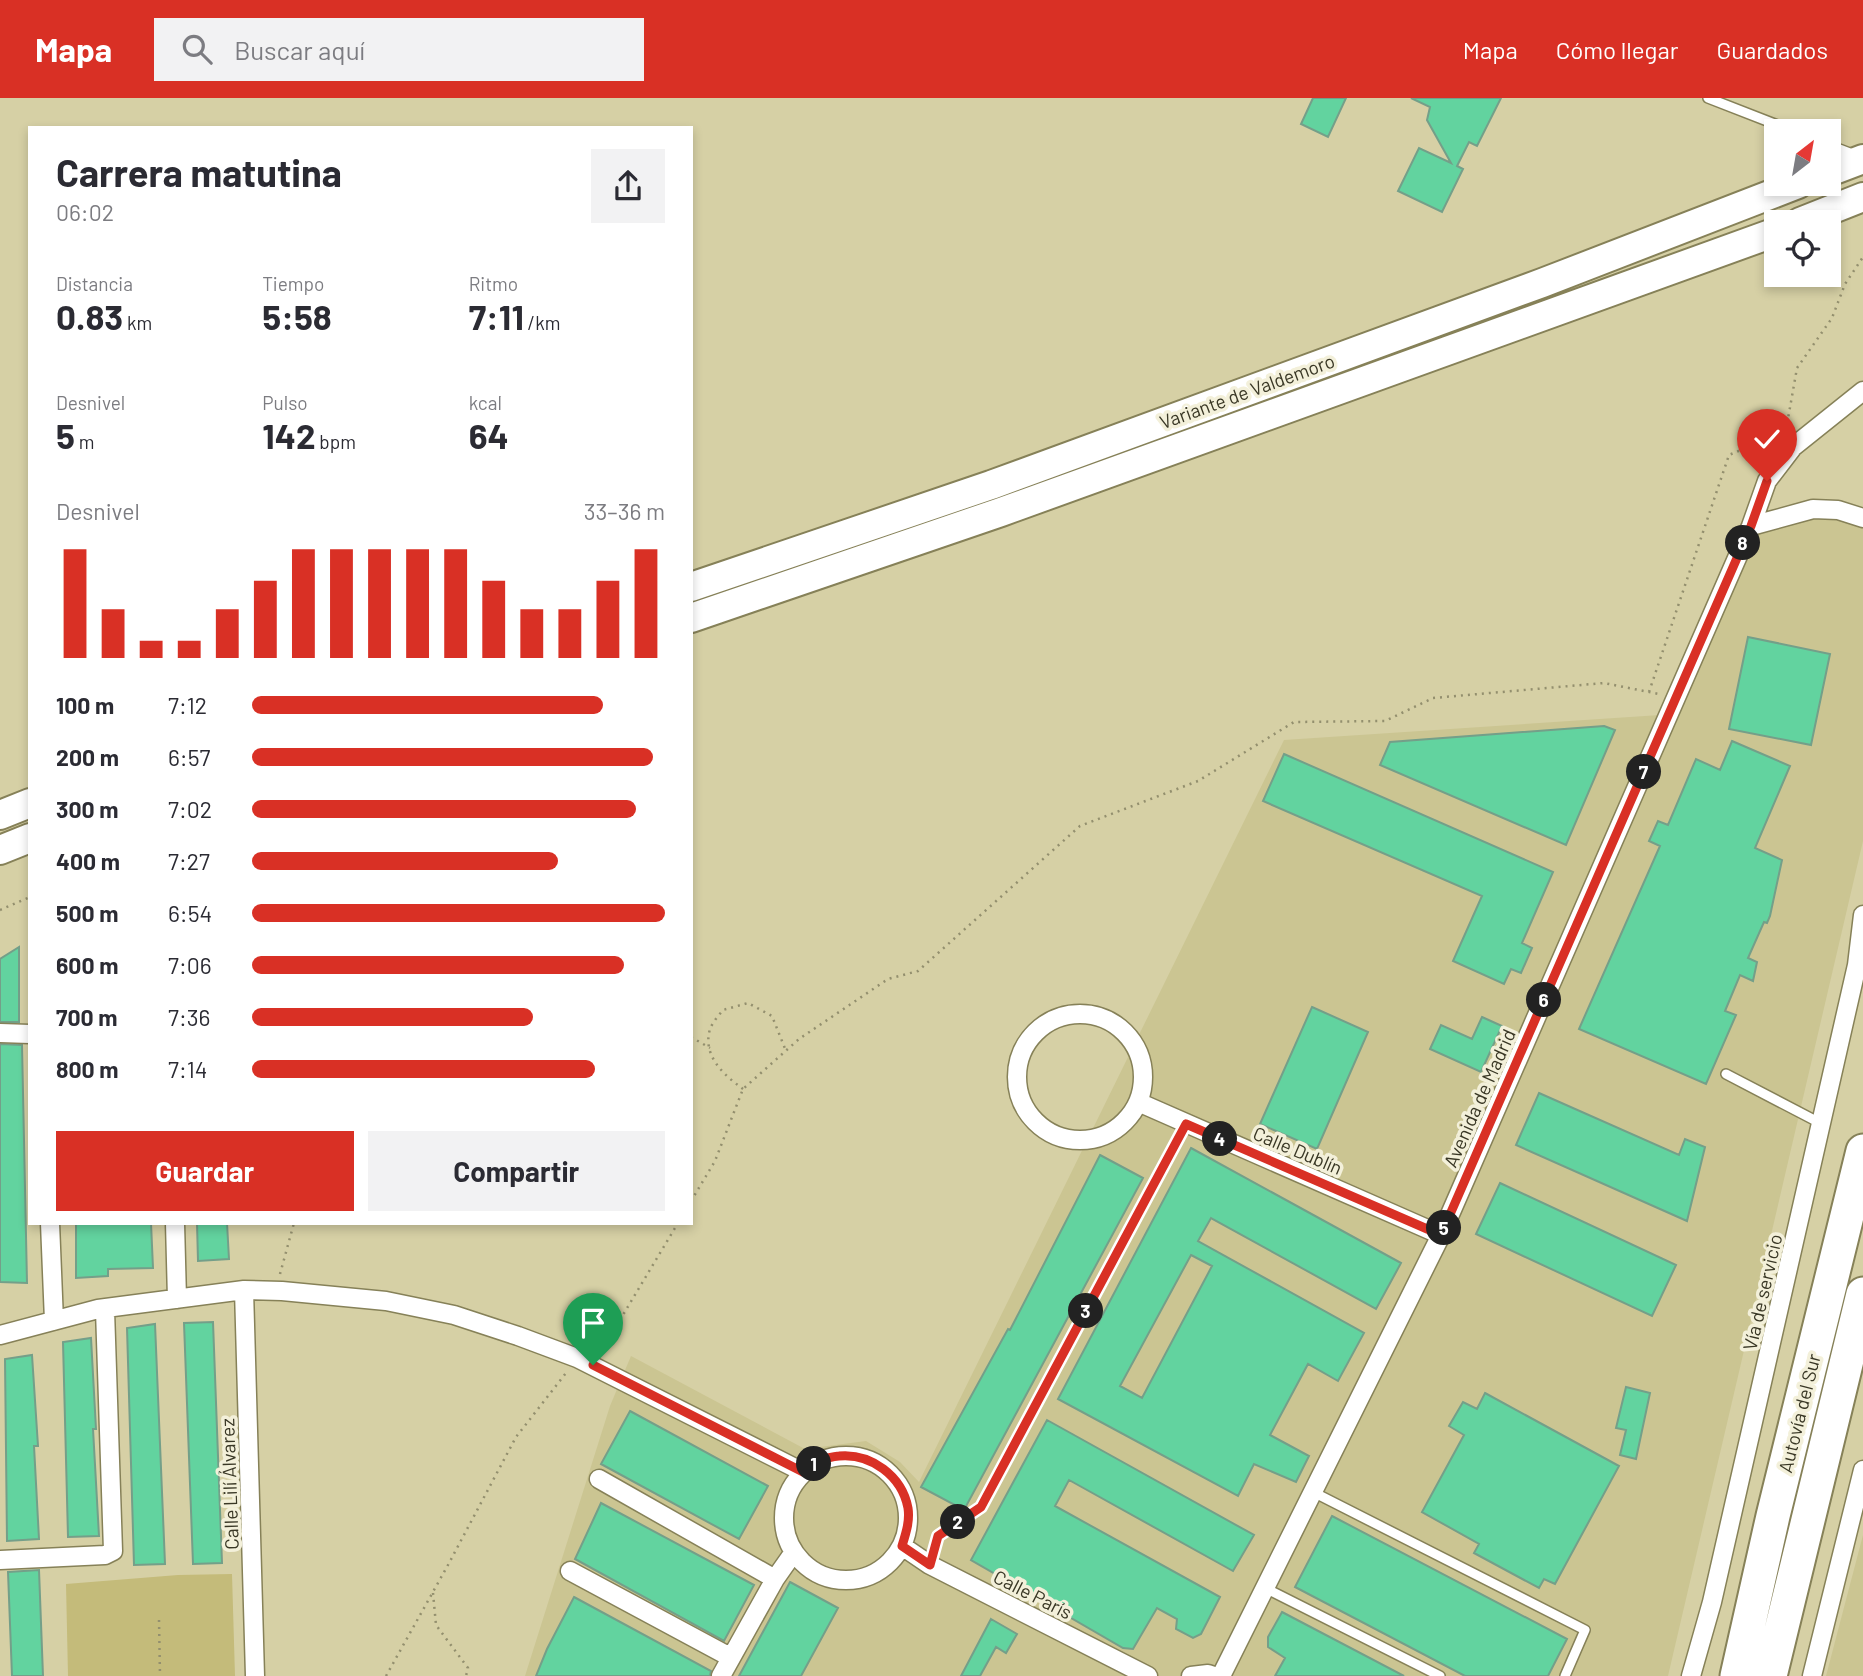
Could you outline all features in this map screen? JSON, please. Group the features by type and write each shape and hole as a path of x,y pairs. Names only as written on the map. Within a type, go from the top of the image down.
{"highway":[{"name":"Autovía del Sur","path":"1737,1670 1863,1151"},
{"name":"Autovía del Sur","path":"1770,1676 1863,1294"}],"main road":[{"path":"1841,167 1863,159"},
{"name":"Variante de Valdemoro","path":"693,586 990,485 1542,283 1766,196"},
{"path":"1830,210 1863,197"},
{"name":"Variante de Valdemoro","path":"693,617 1001,512 1764,236"},
{"path":"0,815 28,804"},
{"path":"0,850 28,839"}],"street":[{"name":"Avenida de Madrid","path":"1221,1676 1441,1235 1751,526 1767,481 1791,437 1863,391"},
{"path":"1751,526 1813,509 1838,510 1863,518"},
{"name":"Vía de servicio","path":"1690,1676 1712,1602 1822,1124 1857,965 1863,915"},
{"path":"1091,1014 1117,1026 1136,1047 1143,1074 1138,1102 1122,1125 1097,1138 1068,1140 1042,1128 1023,1107 1016,1079 1021,1051 1038,1028 1063,1015 1091,1014"},
{"path":"0,1033 28,1034"},
{"name":"Calle Dublín","path":"1138,1102 1441,1235"},
{"path":"50,1225 54,1321"},
{"path":"175,1225 177,1299"},
{"path":"0,1335 98,1310 244,1290 386,1301 454,1315 519,1336 585,1362 803,1472"},
{"name":"Calle Lilí Álvarez","path":"244,1290 255,1676"},
{"path":"0,1560 105,1555 113,1551 105,1310"},
{"path":"838,1456 857,1456 875,1463 891,1474 902,1490 908,1508 908,1527 902,1546 891,1561 876,1572 859,1579 841,1580 823,1576 807,1566 794,1552 786,1537 783,1519 785,1502 792,1485 803,1472 819,1461 838,1456"},
{"path":"1812,1676 1863,1470"},
{"path":"599,1479 775,1579"},
{"name":"Calle París","path":"902,1546 930,1565 1148,1676"},
{"path":"721,1676 775,1579 794,1552"},
{"path":"570,1572 730,1657"},
{"path":"1191,1676 1214,1676"}],"lane":[{"path":"1708,98 1764,120"},
{"path":"1841,150 1863,159"},
{"path":"1726,1074 1822,1124"},
{"path":"930,1565 938,1536 981,1507 1186,1124"},
{"path":"1313,1492 1586,1630 1565,1676"},
{"path":"1265,1588 1440,1676"}],"path":[{"path":"1649,692 1729,455 1791,437 1797,368 1832,318 1845,284 1863,257"},
{"path":"693,1198 715,1161 743,1089 799,1039 887,979 918,971 1080,826 1198,781 1294,722 1385,721 1433,698 1604,683 1676,697"},
{"path":"0,910 28,898"},
{"path":"743,1089 722,1073 710,1053 710,1029 723,1010 748,1003 772,1016 786,1051"},
{"path":"693,1038 710,1048"},
{"path":"275,1291 293,1225"},
{"path":"386,1676 516,1437 585,1362 677,1225"},
{"path":"432,1593 436,1625 468,1668 466,1676"},
{"path":"159,1620 160,1676"}],"shaded area":[{"path":"1813,509 1863,518 1863,841 1668,1676 525,1676 610,1406 631,1356 805,1449 866,1441 900,1462 919,1482 1284,740 1660,715 1751,526"},
{"path":"1863,1535 1863,1676 1826,1676"},
{"path":"232,1574 235,1676 68,1676 66,1584 178,1575"}],"building":[{"path":"1313,98 1346,98 1328,137 1301,124"},
{"path":"1411,98 1501,98 1477,146 1469,142 1457,166 1463,169 1442,212 1398,191 1419,148 1451,163 1427,120 1430,107"},
{"path":"1748,637 1830,654 1811,745 1729,729"},
{"path":"1604,726 1615,730 1566,845 1380,765 1390,742"},
{"path":"1732,741 1790,766 1755,848 1782,860 1770,916 1767,923 1764,922 1748,958 1757,962 1753,981 1740,975 1725,1011 1736,1015 1706,1084 1579,1029 1660,846 1649,841 1658,821 1668,825 1696,759 1720,770"},
{"path":"1284,754 1553,872 1522,943 1532,948 1521,973 1511,969 1504,984 1453,961 1482,896 1263,801"},
{"path":"19,947 19,1022 0,1022 0,959"},
{"path":"1312,1007 1368,1032 1317,1149 1260,1124"},
{"path":"1482,1017 1502,1026 1481,1072 1430,1049 1441,1025 1472,1039"},
{"path":"0,1044 22,1045 27,1283 0,1282"},
{"path":"1539,1093 1679,1155 1685,1139 1705,1147 1687,1221 1516,1145"},
{"path":"1191,1148 1401,1263 1376,1309 1211,1218 1198,1241 1364,1333 1338,1381 1308,1364 1270,1435 1309,1456 1296,1482 1254,1464 1238,1496 1058,1399","holes":["1191,1255 1212,1266 1142,1398 1120,1386"]},
{"path":"1100,1155 1143,1178 964,1510 921,1487 1008,1329 1010,1330"},
{"path":"1500,1183 1676,1265 1652,1316 1476,1234"},
{"path":"76,1225 151,1225 153,1268 108,1269 108,1276 76,1278"},
{"path":"197,1225 227,1225 229,1259 198,1261"},
{"path":"213,1322 222,1563 193,1564 184,1323"},
{"path":"155,1324 165,1564 134,1565 127,1328"},
{"path":"91,1338 99,1536 68,1537 63,1342"},
{"path":"32,1355 38,1446 34,1446 39,1539 7,1541 5,1359"},
{"path":"1626,1387 1650,1393 1636,1459 1620,1455 1626,1430 1616,1428"},
{"path":"1485,1393 1619,1466 1555,1584 1544,1579 1539,1588 1474,1553 1479,1544 1422,1512 1464,1435 1449,1426 1463,1402 1477,1409"},
{"path":"630,1411 768,1486 739,1539 601,1464"},
{"path":"1047,1420 1254,1535 1233,1571 1069,1480 1055,1506 1220,1597 1201,1634 1193,1638 1176,1629 1177,1619 1157,1608 1133,1649 1123,1648 971,1560"},
{"path":"601,1503 754,1585 724,1641 575,1559"},
{"path":"1332,1516 1567,1639 1548,1676 1465,1676 1295,1587"},
{"path":"39,1570 43,1676 12,1676 8,1572"},
{"path":"790,1582 838,1608 801,1676 739,1676"},
{"path":"574,1597 711,1671 710,1676 536,1676"},
{"path":"1282,1612 1404,1676 1275,1676 1285,1658 1268,1647 1268,1637"},
{"path":"991,1619 1017,1634 1006,1653 996,1647 980,1676 961,1676"}],"route":[{"path":"593,1365 803,1472 819,1461 838,1456 857,1456 875,1463 891,1474 902,1490 908,1508 908,1527 902,1546 930,1565 938,1536 981,1507 1186,1124 1441,1235 1751,526 1767,481"}]}
